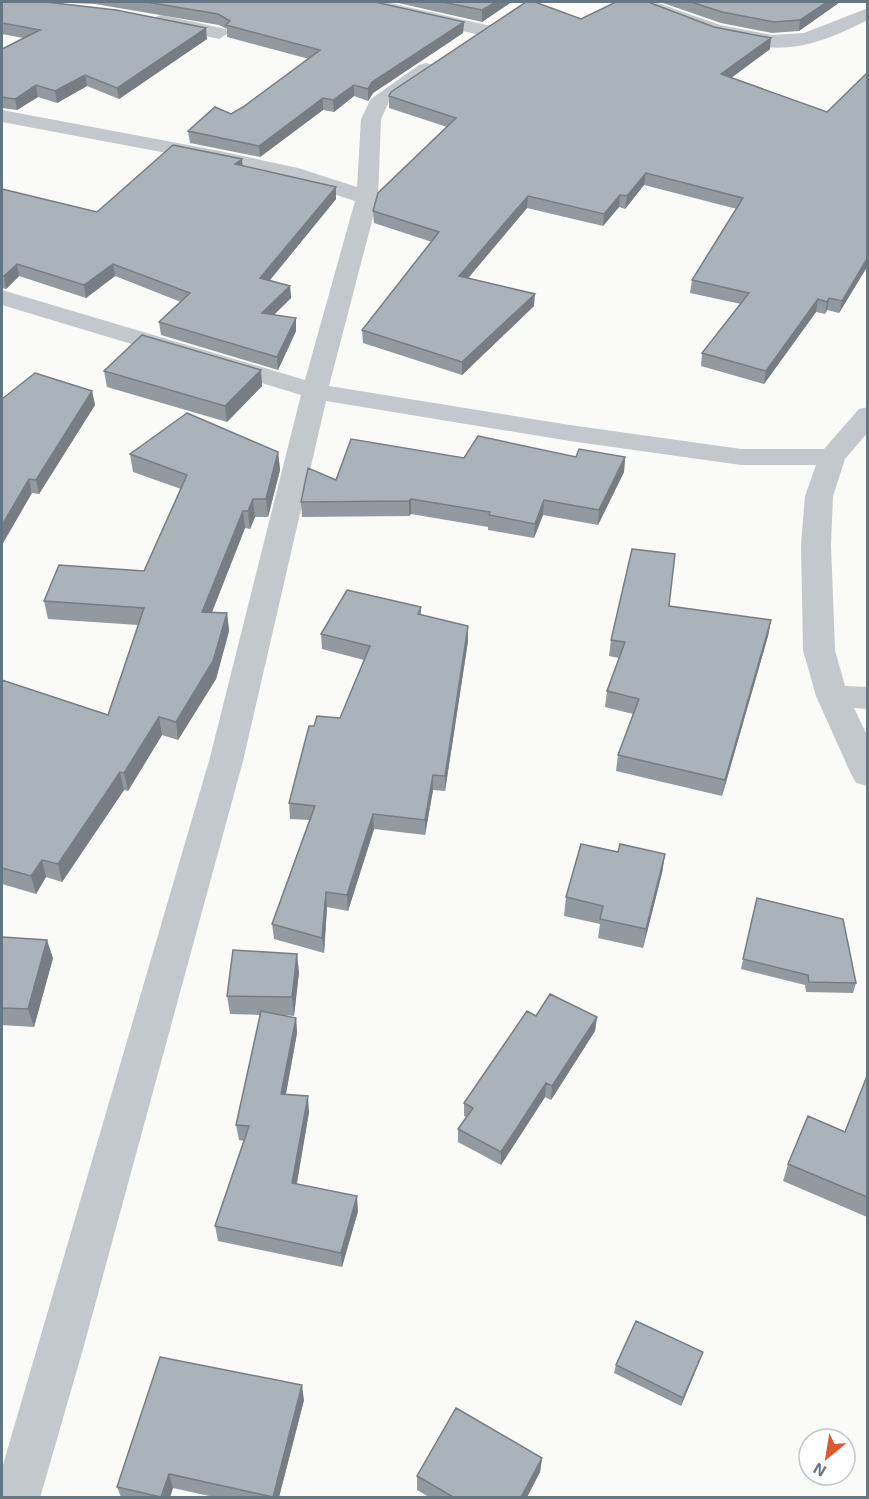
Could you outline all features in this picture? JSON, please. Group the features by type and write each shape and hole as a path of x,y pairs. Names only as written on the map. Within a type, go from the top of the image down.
{"street":[{"path":"16,1497 65,1337 226,761 315,391 367,198 371,119 381,99 492,24 364,2"},
{"path":"639,2 693,21 759,39 790,41 815,36 867,13"},
{"path":"140,17 219,33"},
{"path":"2,116 220,157 290,173 367,198"},
{"path":"2,297 315,391 570,433 741,457 832,458"},
{"path":"867,415 832,458 819,496 816,544 819,650 832,696 867,774"},
{"path":"832,696 867,698"}],"building":[{"path":"2,2 46,2 116,10 206,28 117,88 85,75 55,91 36,85 15,99 2,97 2,49 40,30 2,23"},
{"path":"146,2 375,2 464,22 372,82 368,89 354,85 333,100 323,98 259,146 188,131 215,107 231,114 243,107 320,50 226,25 230,21 218,14"},
{"path":"442,2 496,2 482,10"},
{"path":"526,2 535,2 581,19 616,2 648,2 714,27 771,38 721,74 827,112 867,73 867,259 842,301 829,298 827,302 818,299 766,371 702,353 749,293 692,280 743,198 646,173 627,196 620,195 604,214 528,196 459,276 535,294 462,362 362,330 439,232 373,211 378,193 456,118 389,96 391,92"},
{"path":"691,2 827,2 800,20 774,22 722,12"},
{"path":"173,145 242,159 235,164 336,187 260,278 290,286 262,313 296,318 277,357 159,322 190,293 113,264 84,285 17,264 2,276 2,189 97,212"},
{"path":"142,335 261,370 225,406 104,371"},
{"path":"35,373 92,391 36,480 29,479 2,525 2,399"},
{"path":"187,413 278,452 266,499 253,499 248,511 243,511 202,612 227,613 213,661 176,722 159,717 124,773 120,772 58,864 42,860 31,876 2,868 2,680 108,715 144,608 44,601 59,565 144,571 187,475 130,454"},
{"path":"478,436 576,457 579,449 625,457 599,510 544,500 535,524 489,515 490,512 411,499 409,501 301,502 308,468 336,480 351,439 464,458"},
{"path":"632,549 675,554 669,606 771,620 725,780 618,755 639,699 607,691 625,642 611,640"},
{"path":"347,590 421,607 418,614 468,626 445,776 433,775 425,820 373,814 347,895 326,892 322,938 272,924 315,806 289,803 309,726 314,726 317,716 340,718 370,646 321,634"},
{"path":"581,844 618,852 620,844 665,854 646,929 600,919 603,906 566,897"},
{"path":"757,898 843,919 856,983 809,982 808,975 743,959"},
{"path":"2,937 47,940 28,1009 2,1008"},
{"path":"233,950 297,954 292,997 227,996"},
{"path":"550,994 597,1017 552,1086 546,1083 501,1152 458,1129 473,1108 464,1103 527,1011 536,1016"},
{"path":"261,1011 296,1018 281,1094 308,1096 292,1183 357,1196 341,1253 215,1226 249,1126 236,1125"},
{"path":"867,1076 867,1197 788,1164 808,1116 845,1132"},
{"path":"636,1321 703,1352 683,1398 616,1365"},
{"path":"160,1357 302,1385 273,1497 169,1474 161,1497 117,1487"},
{"path":"456,1408 542,1458 521,1497 453,1497 417,1476"}]}
